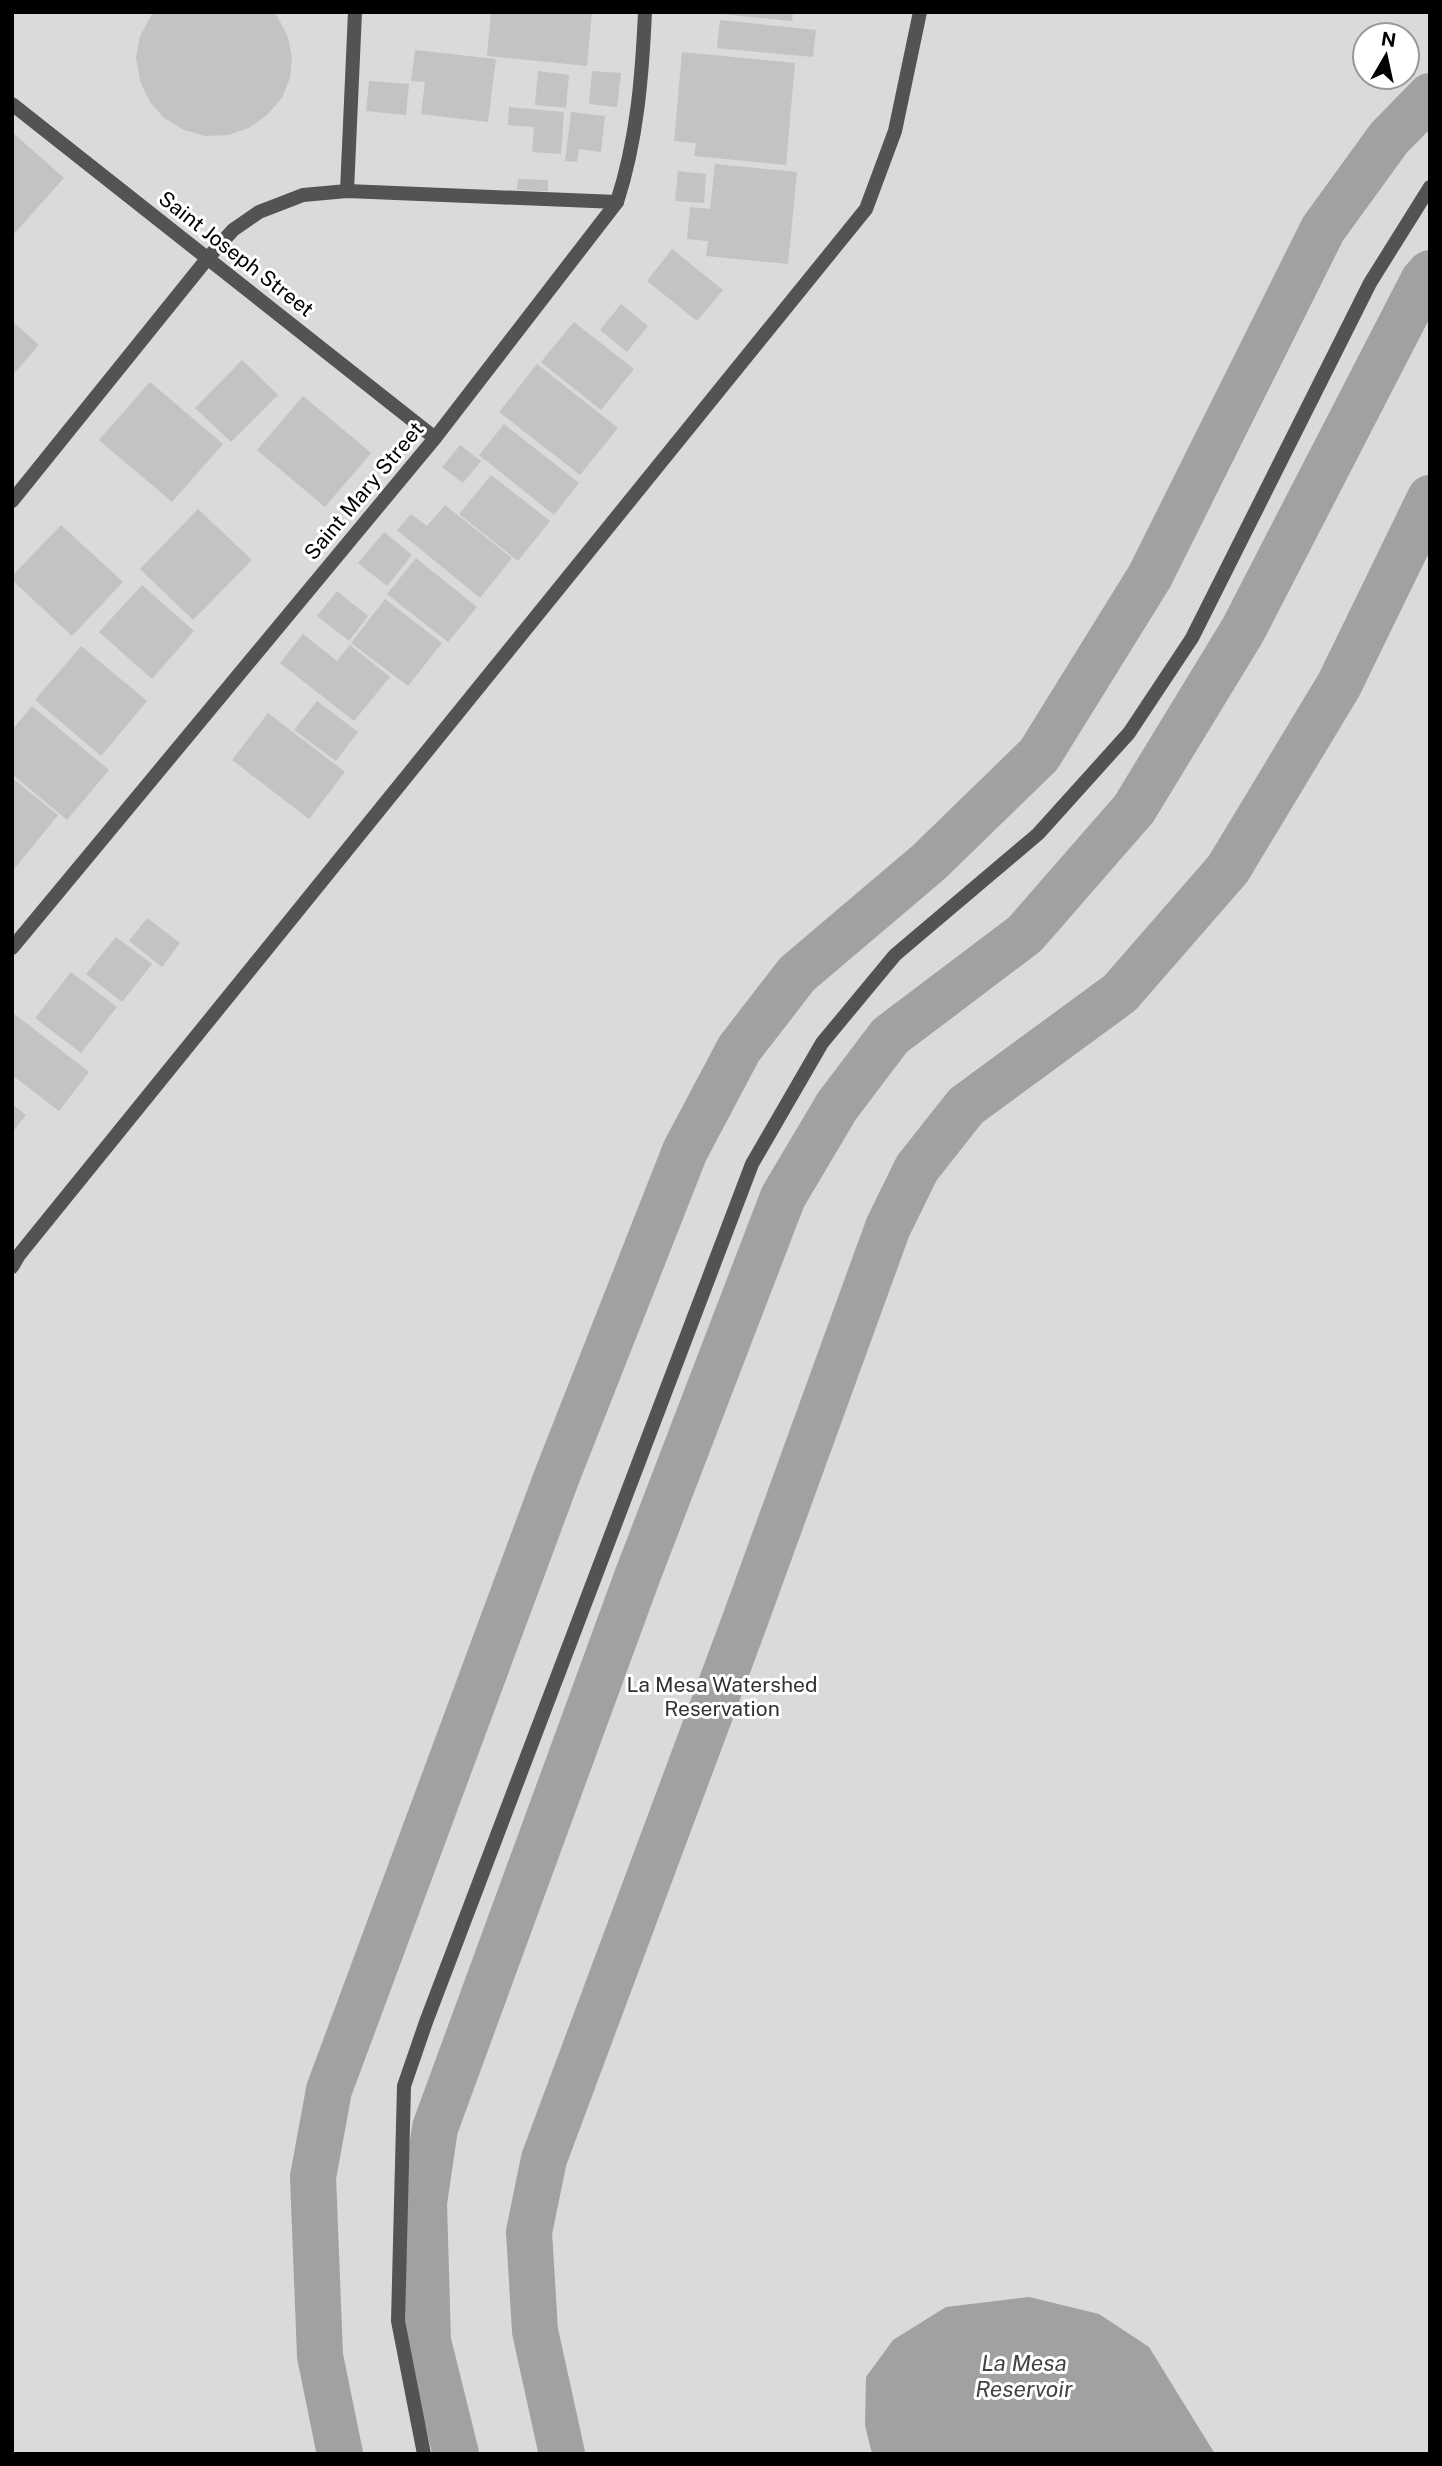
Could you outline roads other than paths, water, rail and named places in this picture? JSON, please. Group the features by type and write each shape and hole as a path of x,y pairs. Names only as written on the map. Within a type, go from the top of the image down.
{"street":[{"path":"347,191 355,12"},
{"name":"Saint Mary Street","path":"12,948 435,438 617,202 638,122 645,12"},
{"path":"12,1267 866,209 895,131 920,12"},
{"name":"Saint Joseph Street","path":"12,103 435,438"},
{"path":"424,2454 398,2322 404,2086 435,1996 752,1164 822,1043 895,955 1038,834 1129,733 1192,638 1370,283 1430,187"},
{"path":"12,501 207,258 233,230 259,212 303,195 347,191 617,202"}],"water":[{"name":"La Mesa Reservoir","path":"1029,2297 1099,2314 1149,2347 1215,2454 872,2454 865,2425 866,2377 893,2340 946,2307"}],"waterway":[{"path":"340,2454 320,2356 313,2177 329,2090 557,1476 685,1151 739,1049 797,974 929,862 1039,755 1150,576 1323,229 1389,138 1430,96"},
{"path":"456,2454 428,2341 424,2203 435,2128 637,1577 783,1197 837,1106 890,1036 1025,934 1134,809 1243,630 1423,281 1430,273"},
{"path":"562,2454 535,2331 529,2232 544,2159 888,1227 917,1168 966,1106 1120,993 1228,869 1339,685 1430,498"}],"park label":[{"name":"La Mesa Watershed Reservation","path":"722,1697"}]}
